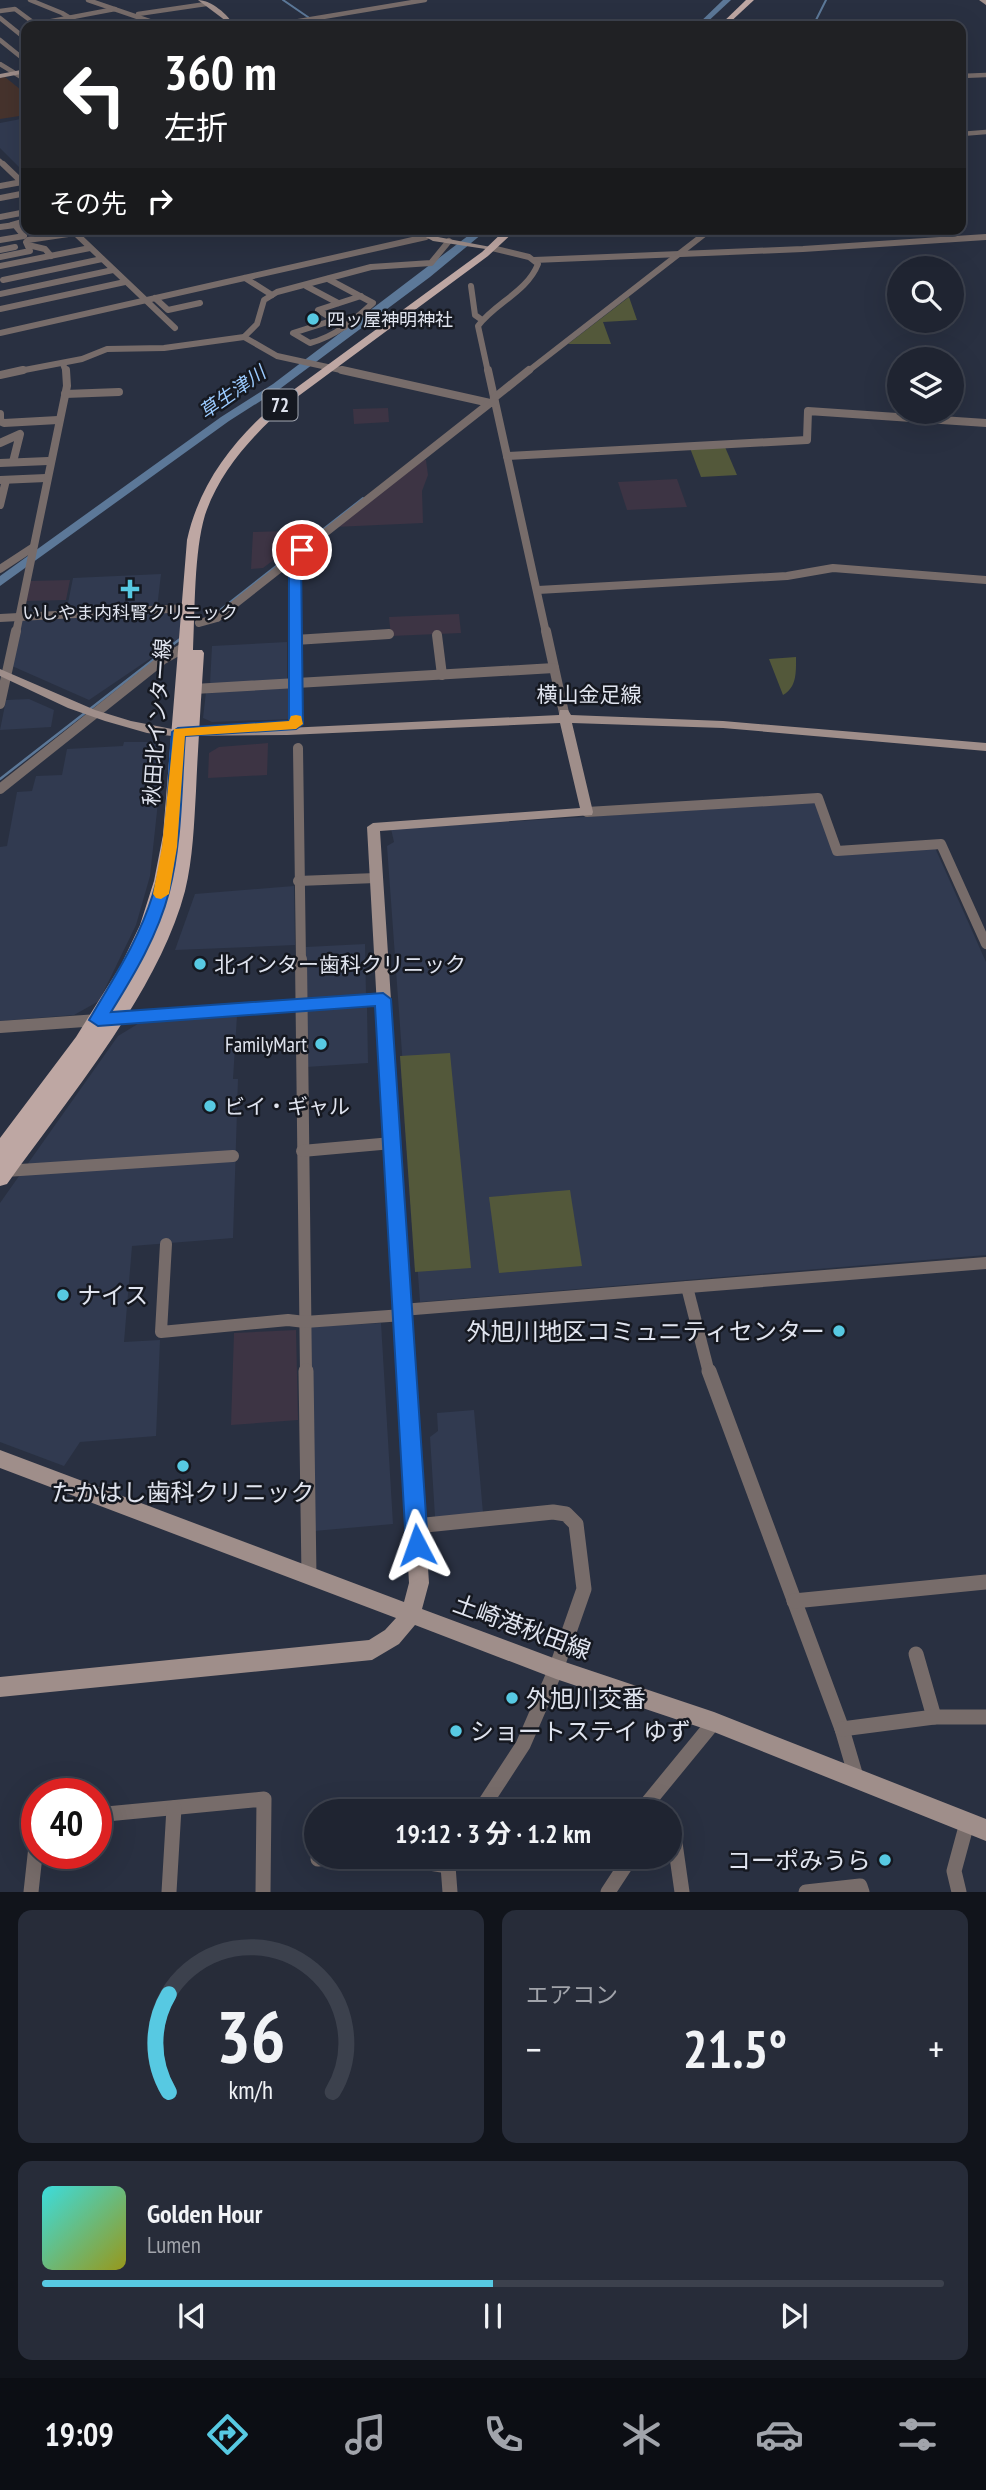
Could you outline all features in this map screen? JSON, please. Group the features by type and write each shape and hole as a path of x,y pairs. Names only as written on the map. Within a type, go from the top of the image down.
{"main road":[{"path":"727,21 750,0"},
{"name":"秋田北インター線","path":"2,1167 152,955 175,896 184,845 185,732 206,529 222,484 235,463 263,430 334,369 504,235"},
{"name":"秋田北インター線","path":"185,732 194,689 195,629 188,608 196,528 216,476 237,447 265,418 334,369"}],"street":[{"path":"30,0 75,21"},
{"path":"88,0 152,21"},
{"path":"299,21 425,0"},
{"path":"135,14 203,2 228,21"},
{"path":"0,11 15,9 32,21"},
{"path":"60,21 115,9"},
{"path":"0,18 21,33"},
{"path":"0,39 21,36"},
{"path":"0,39 21,57"},
{"path":"1,66 21,62"},
{"path":"1,66 21,78"},
{"path":"0,76 21,72"},
{"path":"966,76 986,75"},
{"path":"966,134 986,132"},
{"path":"0,161 20,180"},
{"path":"0,181 20,180"},
{"path":"0,181 20,180"},
{"path":"0,198 21,194"},
{"path":"0,210 3,216 21,213"},
{"path":"0,227 21,222"},
{"path":"0,238 20,232 12,225"},
{"path":"29,248 26,242 28,240 53,235"},
{"path":"77,235 125,282 168,310 200,303"},
{"path":"0,789 88,713 173,652 195,629 217,618 703,235"},
{"path":"0,333 426,236 534,260 803,250 986,237"},
{"path":"0,266 84,242"},
{"path":"0,375 63,363 107,349 164,348 244,337 257,324 264,300 272,295 384,264 430,263 451,242"},
{"path":"0,250 15,247"},
{"path":"0,257 29,248 47,251 90,248"},
{"path":"2,279 102,259"},
{"path":"534,260 538,264 533,275 478,326 491,400 507,456 587,812"},
{"path":"0,294 113,270"},
{"path":"246,278 272,295"},
{"path":"2,279 44,323"},
{"path":"328,279 373,303 332,338 310,343 293,333 334,320"},
{"path":"0,309 125,282"},
{"path":"306,286 338,303"},
{"path":"471,286 475,315 482,320"},
{"path":"345,327 318,310 361,296"},
{"path":"149,299 176,328"},
{"path":"244,337 276,356 491,400"},
{"path":"0,704 4,674 32,555 48,461 65,394 68,376 63,363"},
{"path":"65,394 119,391"},
{"path":"507,456 807,440 808,411 986,423"},
{"path":"0,414 0,421 4,423 58,420"},
{"path":"13,463 23,422"},
{"path":"0,443 20,434"},
{"path":"0,437 11,438"},
{"path":"0,463 48,461"},
{"path":"0,502 3,480 46,478"},
{"path":"0,569 32,555"},
{"path":"295,556 296,724"},
{"path":"538,590 787,576 833,568 986,580"},
{"path":"0,618 188,608"},
{"path":"295,640 389,634"},
{"path":"438,635 442,675"},
{"path":"194,689 554,668"},
{"name":"横山金足線","path":"4,674 88,713 150,730 280,732 644,713 755,719 986,740"},
{"name":"横山金足線","path":"185,732 476,714 756,726 986,747"},
{"path":"298,748 309,1576"},
{"path":"0,1687 372,1650 394,1637 412,1615 419,1583 373,827 818,798 837,850 940,844 986,944"},
{"path":"298,881 376,878"},
{"path":"0,1027 383,999"},
{"path":"302,1152 392,1143"},
{"path":"2,1167 233,1156"},
{"path":"166,1244 161,1332 986,1263"},
{"path":"687,1287 712,1384 842,1729 857,1780"},
{"name":"土崎港秋田線","path":"0,1459 556,1669 714,1723 976,1827"},
{"path":"416,1526 554,1512 566,1514 576,1524 583,1589 556,1669 523,1745 488,1799"},
{"path":"794,1601 986,1581"},
{"path":"916,1654 934,1717"},
{"path":"842,1729 934,1717 986,1717"},
{"path":"651,1799 714,1723"},
{"path":"112,1814 264,1799 262,1892"},
{"path":"169,1892 174,1808"},
{"path":"959,1892 954,1871 976,1827"},
{"path":"31,1892 34,1869"},
{"path":"450,1869 450,1892"},
{"path":"608,1892 623,1869"},
{"path":"679,1869 682,1892"},
{"path":"806,1892 860,1886 862,1892"}],"shaded area":[{"path":"5,77 21,90 21,116 0,119 0,78"},
{"path":"21,119 21,169 0,148 0,123"},
{"path":"388,408 389,422 354,424 353,409"},
{"path":"421,460 426,460 428,475 422,491 423,523 334,527"},
{"path":"677,479 687,507 627,510 618,482"},
{"path":"287,531 287,550 263,568 251,569 253,532"},
{"path":"161,574 157,608 66,613 73,578"},
{"path":"70,580 66,600 26,601 30,581"},
{"path":"182,613 179,639 89,700 12,666 21,619"},
{"path":"459,614 461,633 391,636 389,617"},
{"path":"287,642 287,681 210,684 212,646"},
{"path":"292,685 293,719 212,722 203,718 206,692"},
{"path":"29,699 54,710 51,727 0,730 6,700"},
{"path":"124,742 149,742 164,747 150,876 136,925 99,1001 74,1015 0,1021 0,847 7,846 17,792 32,791 36,776 62,775 67,749 123,746"},
{"path":"268,743 267,775 208,778 209,753 219,747"},
{"path":"822,802 840,847 932,841 986,962 986,1255 420,1302 387,846 394,842 391,829"},
{"path":"294,886 295,945 175,950 195,894"},
{"path":"365,944 366,996 306,1000 306,947"},
{"path":"367,1007 368,1063 306,1067 306,1010"},
{"path":"237,1016 233,1079 238,1079 233,1238 132,1246 124,1342 160,1340 156,1436 80,1442 64,1466 0,1442 0,1203 118,1036 141,1022"},
{"path":"381,1323 393,1524 314,1531 310,1327"},
{"path":"296,1330 298,1420 231,1425 234,1333"},
{"path":"474,1410 483,1513 435,1517 430,1437 438,1431 437,1413"}],"green space":[{"path":"629,297 637,320 603,322 611,344 568,344"},
{"path":"725,447 737,475 701,477 690,448"},
{"path":"796,657 793,683 783,695 769,659"},
{"path":"450,1053 471,1268 415,1272 400,1056"},
{"path":"570,1190 582,1266 499,1273 489,1197"}],"waterway":[{"path":"283,0 314,21"},
{"name":"草生津川","path":"704,21 727,0"},
{"path":"816,21 826,0"},
{"name":"草生津川","path":"0,582 225,419 277,386 476,235"},
{"path":"211,617 363,498"},
{"path":"0,779 180,639"}],"slow traffic":[{"path":"161,894 170,847 178,732 296,724 296,719"}],"place":[{"name":"四ッ屋神明神社","path":"313,319"},
{"name":"いしやま内科腎クリニック","path":"130,589"},
{"name":"北インター歯科クリニック","path":"200,964"},
{"name":"FamilyMart","path":"321,1044"},
{"name":"ビイ・ギャル","path":"210,1106"},
{"name":"ナイス","path":"63,1295"},
{"name":"外旭川地区コミュニティセンター","path":"839,1331"},
{"name":"たかはし歯科クリニック","path":"183,1466"},
{"name":"外旭川交番","path":"512,1698"},
{"name":"ショートステイ ゆず","path":"456,1731"},
{"name":"コーポみうら","path":"885,1860"}],"route":[{"path":"302,550 295,556 296,724 178,732 170,847 162,893 144,942 98,1020 383,999 417,1545"}]}
